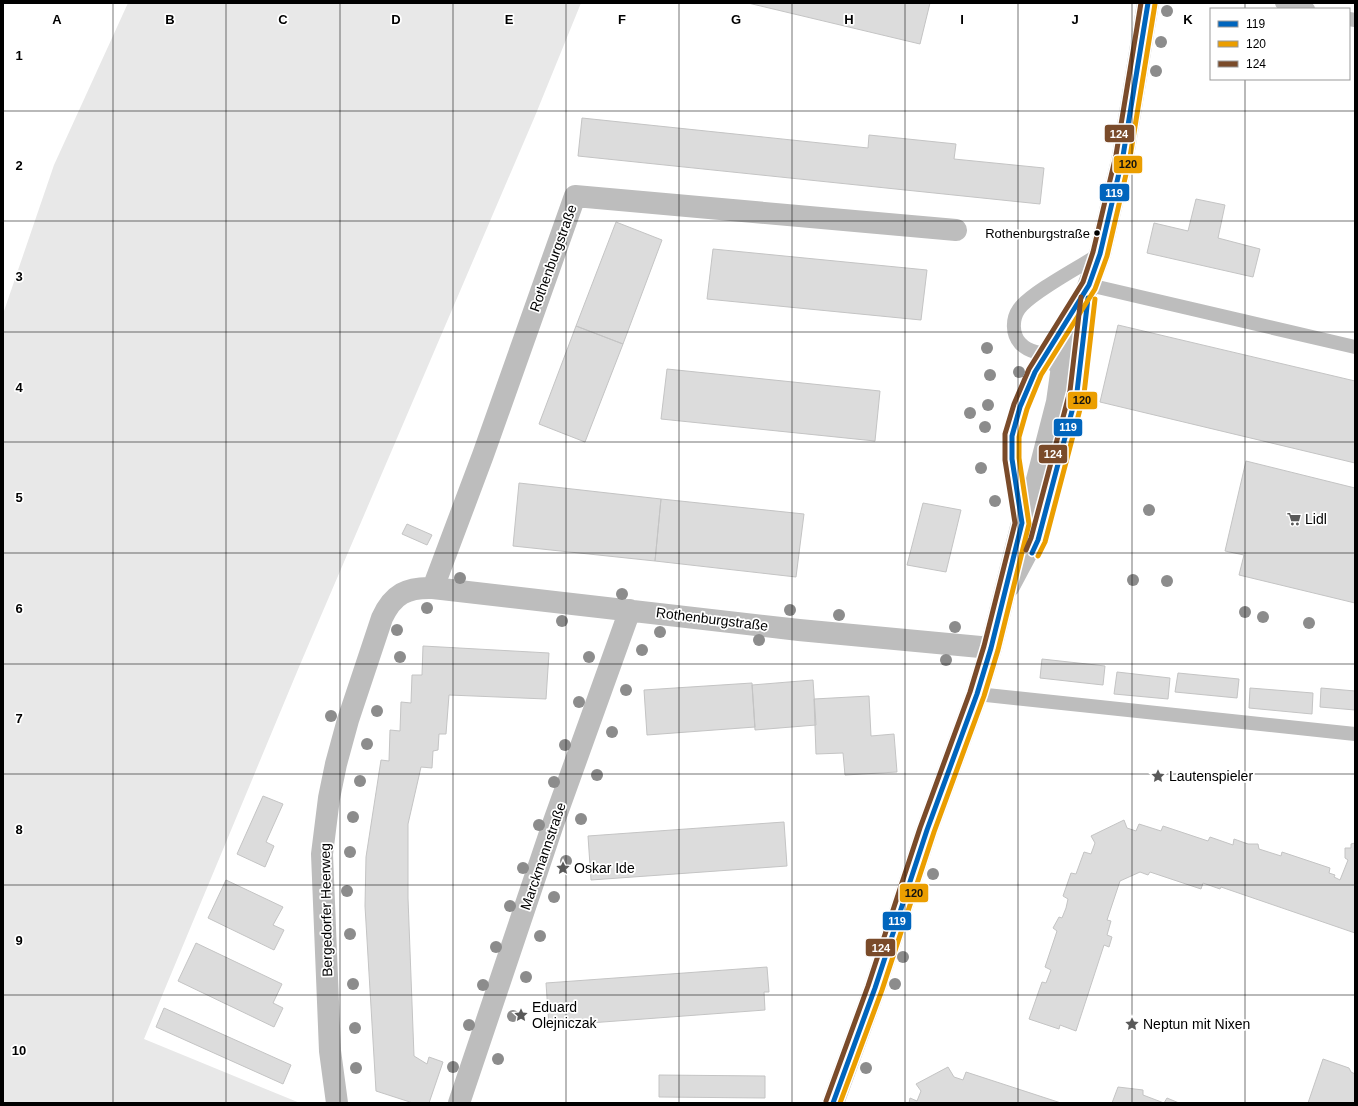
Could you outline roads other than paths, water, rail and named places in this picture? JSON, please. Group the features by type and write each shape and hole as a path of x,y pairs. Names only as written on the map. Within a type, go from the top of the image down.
{"street":[{"path":"1022,524 1019,500 1045,400 1055,353 1089,285 1100,254 1124,156 1148,3"},
{"name":"Rothenburgstraße","path":"433,588 486,447 575,196 956,230"},
{"path":"833,1103 875,988 928,830 977,694 991,648 1022,524 1031,503 1057,402 1055,353"},
{"name":"Rothenburgstraße","path":"388,606 410,589 433,588 799,630 991,648"},
{"name":"Bergedorfer Heerweg","path":"337,1103 330,1052 322,854 329,798 348,720 382,618 388,606"},
{"name":"Marckmannstraße","path":"459,1103 553,824 630,610"}],"lane":[{"path":"1282,3 1304,8"},
{"path":"1055,353 1029,350 1018,340 1014,333 1014,325 1018,310 1024,303 1036,294 1100,254"},
{"path":"1001,611 1038,540 1077,392 1089,285 1355,347"},
{"path":"977,694 1355,734"}],"place":[{"name":"Rothenburgstraße","path":"1097,233"},
{"name":"Lidl","path":"1294,519"},
{"name":"Lautenspieler","path":"1158,776"},
{"name":"Oskar Ide","path":"563,868"},
{"name":"Eduard Olejniczak","path":"521,1015"},
{"name":"Neptun mit Nixen","path":"1132,1024"}]}
